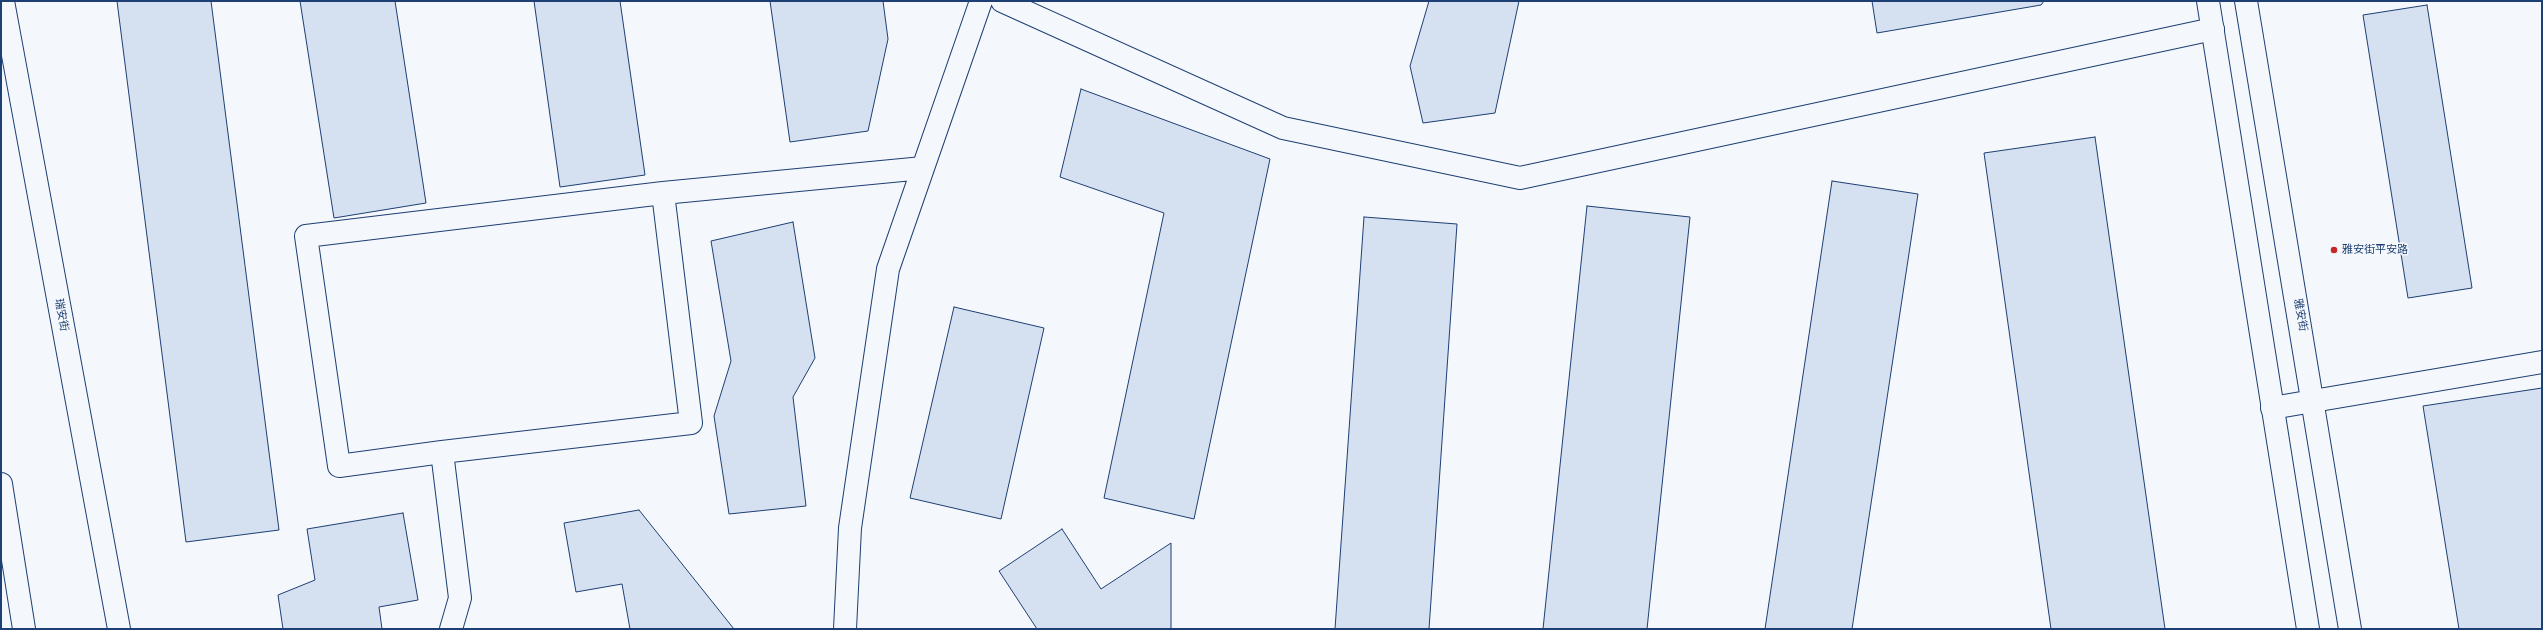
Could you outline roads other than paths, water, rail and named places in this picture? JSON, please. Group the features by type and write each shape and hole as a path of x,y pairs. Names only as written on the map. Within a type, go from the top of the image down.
{"street":[{"name":"瑞安街","path":"3,1 119,629"},
{"path":"845,629 850,528 888,269 981,1"},
{"path":"1002,1 1283,128 1520,178 2213,29"},
{"path":"2208,1 2308,629"},
{"name":"雅安街","path":"2246,1 2314,401 2350,629"},
{"path":"662,193 691,423 442,452 339,466 306,236 662,193 923,168"},
{"path":"2272,408 2542,362"},
{"path":"442,452 460,598 451,629"},
{"path":"1,484 24,629"}],"place":[{"name":"雅安街平安路","path":"2334,250"}]}
